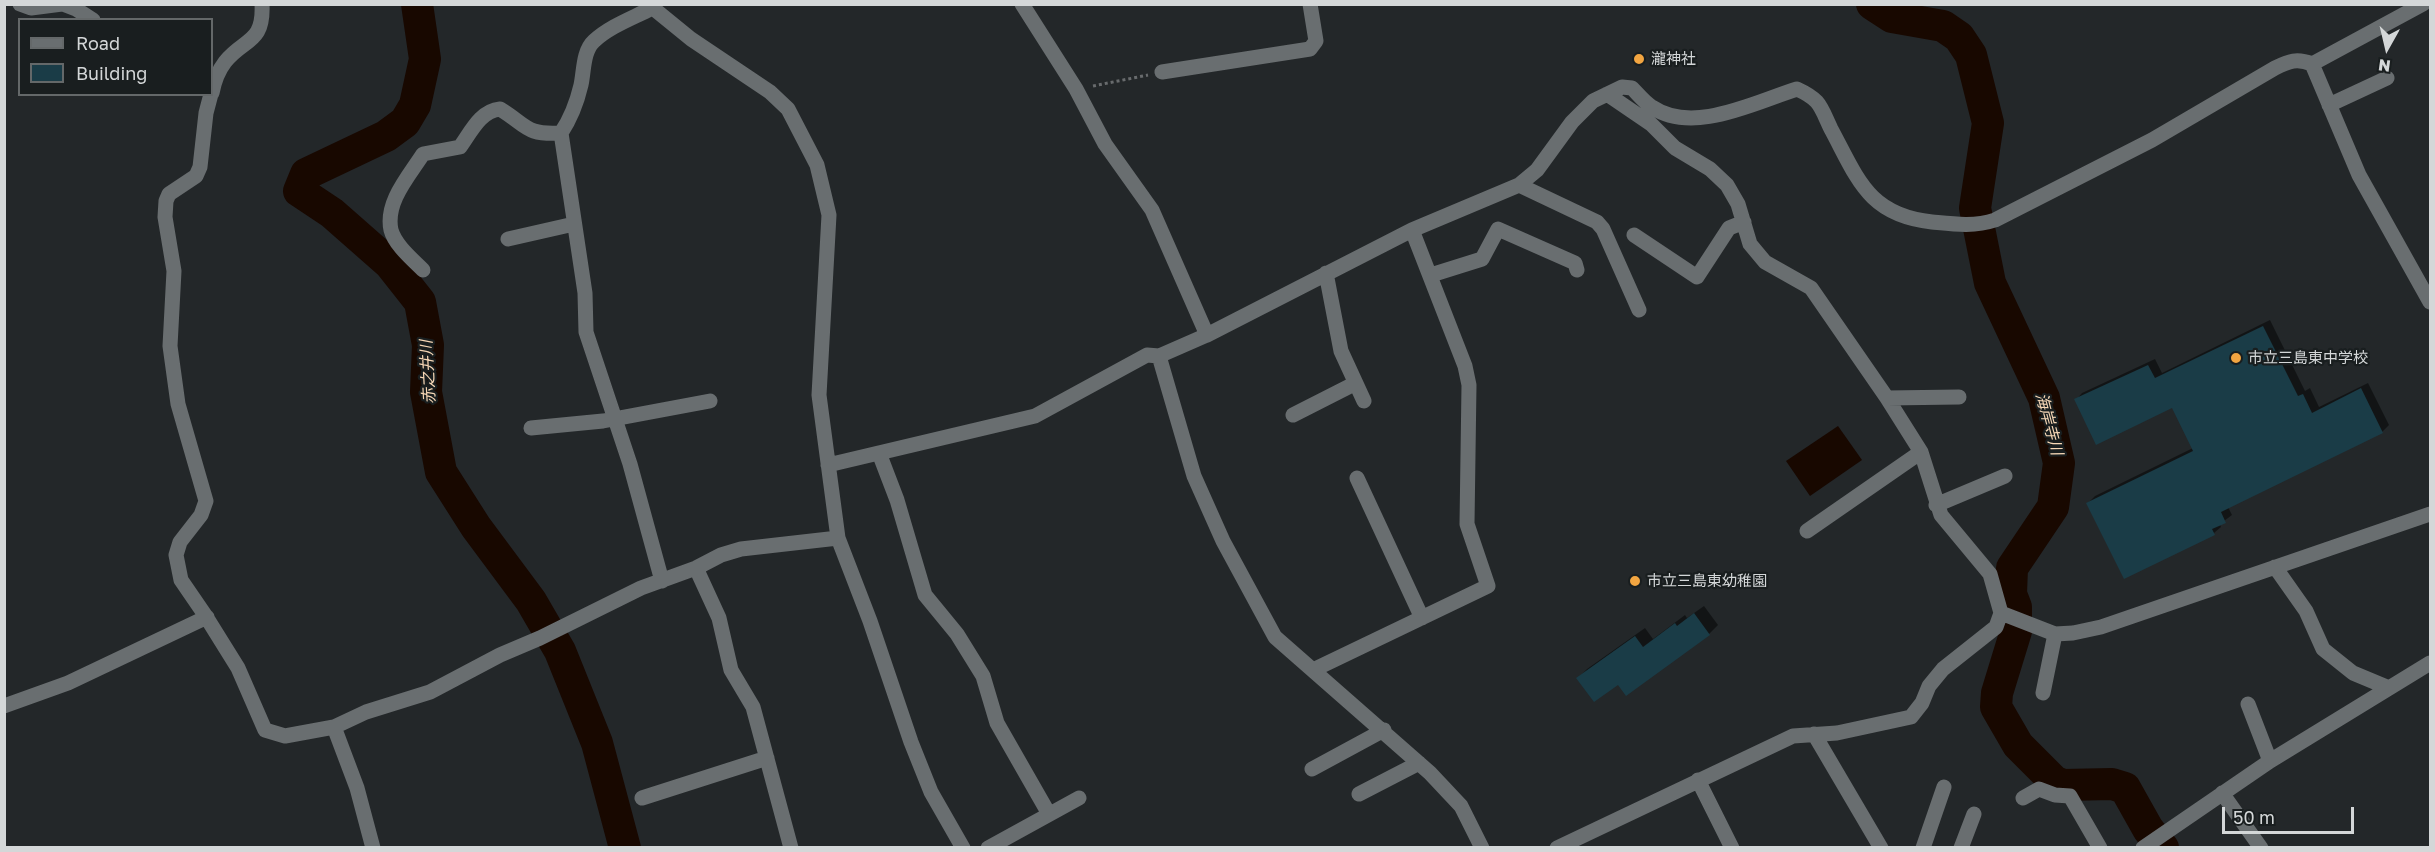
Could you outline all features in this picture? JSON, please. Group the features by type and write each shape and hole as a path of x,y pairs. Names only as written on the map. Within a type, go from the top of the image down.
{"street":[{"path":"20,4 31,8 63,4 90,18"},
{"path":"213,85 225,62 252,40 261,27 262,4"},
{"path":"1022,4 1076,89 1105,144 1152,210 1207,335"},
{"path":"1162,72 1310,49 1316,41 1310,4"},
{"path":"662,581 630,464 586,332 585,293 561,133 569,120 581,86 588,50 592,42 650,6 691,39 770,92 788,109 817,165 829,215 819,395 838,538 931,792 963,848"},
{"path":"2312,64 2412,7"},
{"path":"828,465 1035,416 1147,355 1159,356 1207,335 1412,230 1519,185 1537,170 1572,122 1593,101 1622,87 1632,88 1652,107 1682,119 1707,118 1797,88 1815,98 1868,194 1881,207 1923,221 1969,225 1986,223 2152,141 2291,60 2302,60 2312,64 2359,175 2430,302"},
{"path":"2328,105 2387,78"},
{"path":"1608,94 1651,124 1675,148 1710,169 1727,185 1738,204 1750,244 1765,262 1811,288 1887,398 1920,452 1941,515 1990,574 2006,615 2055,634 2101,627 2430,514"},
{"path":"210,96 200,167 195,176 169,194 166,201 165,217 174,271 170,346 178,404 207,501 201,515 180,542 176,555 181,580 238,668 266,730 285,736 334,727 366,712 430,692 564,624 696,568 721,555 741,549 838,538"},
{"path":"423,270 403,248 392,230 391,204 423,154 434,150 460,147 481,118 490,110 500,109 533,132 561,133"},
{"path":"1519,185 1597,222 1603,229 1639,310"},
{"path":"1634,235 1697,277 1728,228 1744,222"},
{"path":"508,239 574,224"},
{"path":"1431,275 1482,259 1498,229 1575,263 1577,270"},
{"path":"1313,670 1488,586 1467,524 1469,385 1465,366 1412,230"},
{"path":"1326,273 1341,351 1364,402"},
{"path":"1159,356 1194,477 1223,541 1275,637 1419,763 1461,806 1482,848"},
{"path":"1293,415 1354,384"},
{"path":"1887,398 1959,397"},
{"path":"531,428 603,421 614,417 710,401"},
{"path":"1807,531 1920,452"},
{"path":"879,453 925,595 957,634 983,676 997,723 1049,814"},
{"path":"1936,505 2004,476"},
{"path":"1357,478 1422,618"},
{"path":"2275,567 2306,611 2323,649 2353,673 2389,688"},
{"path":"696,568 719,618 731,670 753,707 791,848"},
{"path":"1557,848 1793,736 1836,734 1911,717 1922,703 1929,686 1943,669 1996,627 2006,615"},
{"path":"4,706 69,683 207,618"},
{"path":"2043,693 2055,634"},
{"path":"2144,847 2270,761 2430,663"},
{"path":"2248,704 2270,761"},
{"path":"334,727 357,788 373,848"},
{"path":"1312,769 1384,730"},
{"path":"1814,734 1881,848"},
{"path":"642,798 767,758"},
{"path":"1359,794 1419,763"},
{"path":"1698,780 1732,848"},
{"path":"1923,848 1944,787"},
{"path":"2023,798 2039,789 2055,795 2070,796 2100,848"},
{"path":"2222,793 2261,848"},
{"path":"988,848 1079,798"},
{"path":"1961,848 1974,814"}],"path":[{"path":"1076,89 1162,72"}],"shaded area":[{"path":"1838,426 1862,460 1810,496 1786,461"}],"building":[{"path":"2263,326 2298,396 2303,394 2312,413 2361,388 2383,433 2221,512 2226,523 2212,529 2215,535 2124,579 2086,503 2193,451 2172,408 2096,445 2074,399 2148,365 2155,378"},
{"path":"1694,613 1710,635 1626,696 1618,685 1594,702 1576,678 1635,636 1643,647 1675,623 1677,626"}],"waterway":[{"name":"赤之井川","path":"417,4 425,59 415,105 405,122 386,136 306,174 299,191 332,213 390,264 420,302 428,345 426,392 441,472 476,527 531,601 560,651 597,743 625,848"},
{"name":"海岸寺川","path":"1872,4 1892,17 1943,26 1959,37 1971,55 1988,123 1975,208 1990,283 2044,398 2059,463 2053,507 2012,568 2011,594 2016,607 2016,631 1997,693 1996,707 2018,745 2054,781 2063,785 2112,784 2125,788 2148,829 2163,848"}],"place":[{"name":"瀧神社","path":"1639,59"},
{"name":"市立三島東中学校","path":"2236,358"},
{"name":"市立三島東幼稚園","path":"1635,581"}]}
